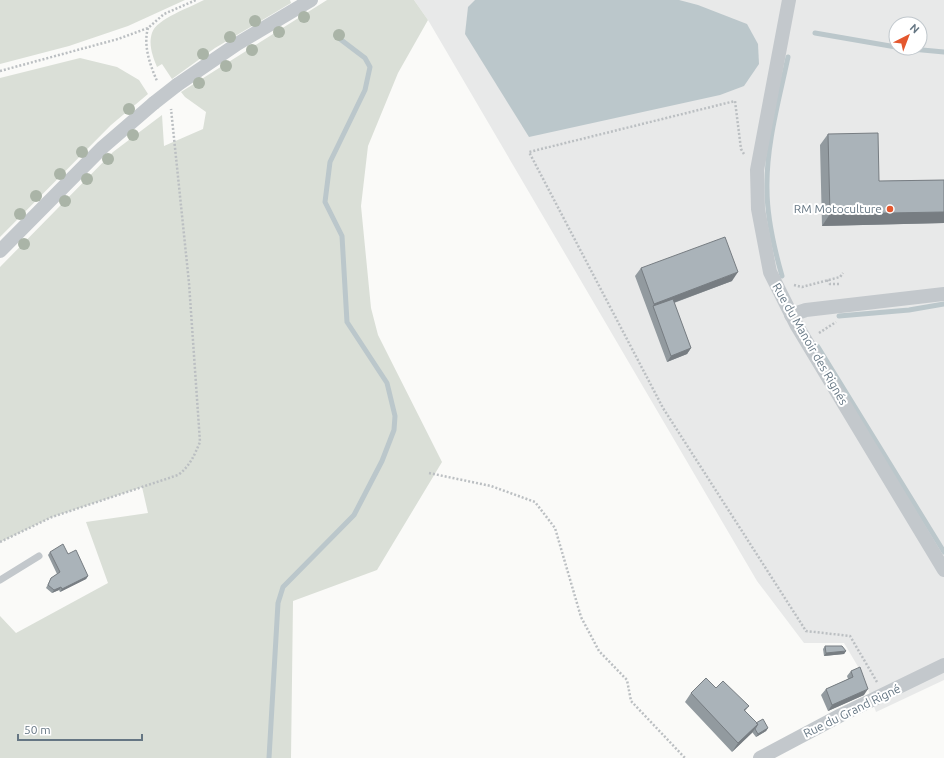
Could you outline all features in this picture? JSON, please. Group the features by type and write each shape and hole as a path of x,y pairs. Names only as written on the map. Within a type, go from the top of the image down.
{"street":[{"path":"0,251 103,147 154,103 236,44 311,0"},
{"name":"Rue du Manoir des Rignés","path":"789,0 757,170 758,208 770,272 791,316 944,570"},
{"path":"791,316 806,310 944,294"},
{"name":"Rue du Grand Rigné","path":"760,758 841,715 944,665"}],"lane":[{"path":"0,580 39,556"}],"path":[{"path":"0,71 118,40 148,28 164,14 196,0"},
{"path":"148,28 146,36 152,68"},
{"path":"757,170 741,149 735,101 529,152 664,408 806,630 850,636 884,694"},
{"path":"0,542 52,517 178,475 187,468 193,459 200,442 189,283 172,111"},
{"path":"794,285 802,287 840,277 842,273"},
{"path":"827,280 830,284 841,284"},
{"path":"792,282 806,310 816,335"},
{"path":"430,473 492,486 534,502 555,528 581,617 599,651 627,680 630,701 685,758"}],"shaded area":[{"path":"0,0 185,0 128,26 69,46 0,64"},
{"path":"204,0 290,0 291,3 215,48 172,79 162,64 157,67 151,46 152,33 160,23 167,18"},
{"path":"327,0 414,0 428,20 398,73 368,146 361,206 371,308 378,335 442,462 377,570 293,601 291,758 0,758 0,616 16,633 108,583 86,522 148,513 142,487 52,517 0,542 0,267 113,152 162,115 164,146 203,129 206,112 185,97 181,92"},
{"path":"414,0 944,0 944,680 876,712 863,675 844,643 804,643 757,581 428,20"},
{"path":"475,0 679,0 698,5 747,24 758,44 759,64 744,86 720,95 529,137 465,34 468,7"},
{"path":"80,58 117,67 139,80 148,94 111,125 0,237 0,78"}],"building":[{"path":"878,133 879,181 944,180 944,212 830,214 828,134"},
{"path":"725,237 738,272 654,304 641,268"},
{"path":"673,299 691,348 671,356 653,306"},
{"path":"63,544 68,554 76,550 88,576 62,589 61,587 54,590 48,585 51,578 60,572 50,552"},
{"path":"825,646 842,646 846,651 826,653"},
{"path":"860,667 868,689 832,705 826,689 853,677 851,671"},
{"path":"706,678 716,688 723,681 749,706 744,710 758,724 738,743 691,693"},
{"path":"763,719 768,728 758,734 755,729 758,724 756,723"}],"waterway":[{"path":"815,33 888,46"},
{"path":"269,758 278,603 283,587 354,515 382,461 394,430 395,416 387,383 347,322 342,236 325,202 330,162 365,90 370,67 365,58 336,36"},
{"path":"928,51 944,52"},
{"path":"782,276 770,222 767,200 767,172 771,139 788,57"},
{"path":"839,316 909,310 944,304"},
{"path":"818,347 944,552"}],"place":[{"name":"RM Motoculture","path":"890,209"}]}
